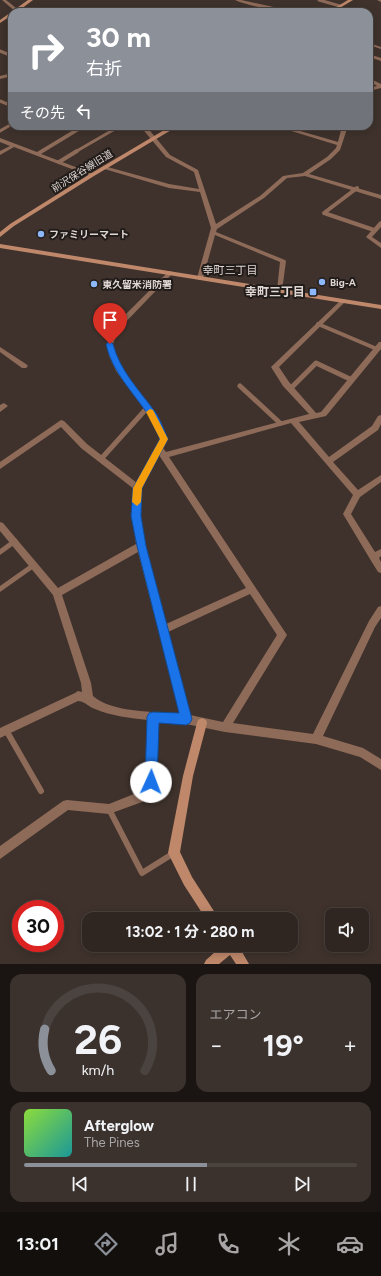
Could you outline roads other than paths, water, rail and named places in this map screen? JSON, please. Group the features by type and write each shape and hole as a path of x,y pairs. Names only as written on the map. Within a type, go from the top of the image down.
{"street":[{"path":"4,0 11,8"},
{"path":"20,8 31,0"},
{"path":"236,0 261,6 280,8"},
{"path":"337,8 351,0"},
{"path":"37,154 77,130"},
{"path":"147,130 168,156 196,171 213,230 200,278"},
{"name":"前沢保谷線旧道","path":"0,235 12,225 92,175 168,130"},
{"path":"294,130 339,144"},
{"path":"305,174 329,158 338,149 344,130"},
{"path":"0,140 92,175"},
{"path":"0,153 13,146"},
{"path":"104,168 169,186 203,191"},
{"path":"213,230 262,197 285,177 305,174 357,188 381,197"},
{"path":"381,223 369,237 381,246"},
{"path":"213,230 284,261 280,290"},
{"path":"0,246 381,307"},
{"path":"170,273 116,328 110,344 112,356 120,371 147,408 164,439 161,452 138,488 136,516 141,546 186,719"},
{"path":"315,416 290,388 275,367 343,300"},
{"path":"161,452 323,414 379,347"},
{"path":"0,349 24,366"},
{"path":"328,462 375,428 381,418"},
{"path":"293,420 357,495"},
{"path":"0,466 60,423 84,446 138,488"},
{"path":"161,452 282,634 225,727"},
{"path":"381,478 357,495 347,514 377,554 381,569"},
{"path":"0,525 15,541 57,593 86,683 88,698"},
{"path":"57,593 141,546"},
{"path":"162,630 252,590"},
{"path":"316,739 372,624 381,610"},
{"path":"3,731 70,698 78,696 88,698 96,705 123,713 186,719 225,727 316,739 363,753 381,765"},
{"path":"0,853 67,805 109,809 138,798 151,782 153,717"},
{"path":"202,723 188,776 174,853 188,881 208,912"},
{"path":"210,964 224,952"},
{"path":"235,952 243,964"}],"lane":[{"path":"319,0 340,6"},
{"path":"59,162 113,130"},
{"path":"357,188 324,213 374,230"},
{"path":"318,324 379,347"},
{"path":"290,388 316,363 352,380"},
{"path":"240,386 280,423"},
{"path":"101,459 147,408"},
{"path":"0,552 15,541"},
{"path":"0,589 34,565"},
{"path":"3,731 41,791"},
{"path":"109,809 142,873 174,853"}],"place":[{"name":"ファミリーマート","path":"41,234"},
{"name":"Big-A","path":"322,282"},
{"name":"東久留米消防署","path":"94,284"},
{"name":"幸町三丁目","path":"313,292"}],"district":[{"name":"幸町三丁目","path":"230,270"}]}
